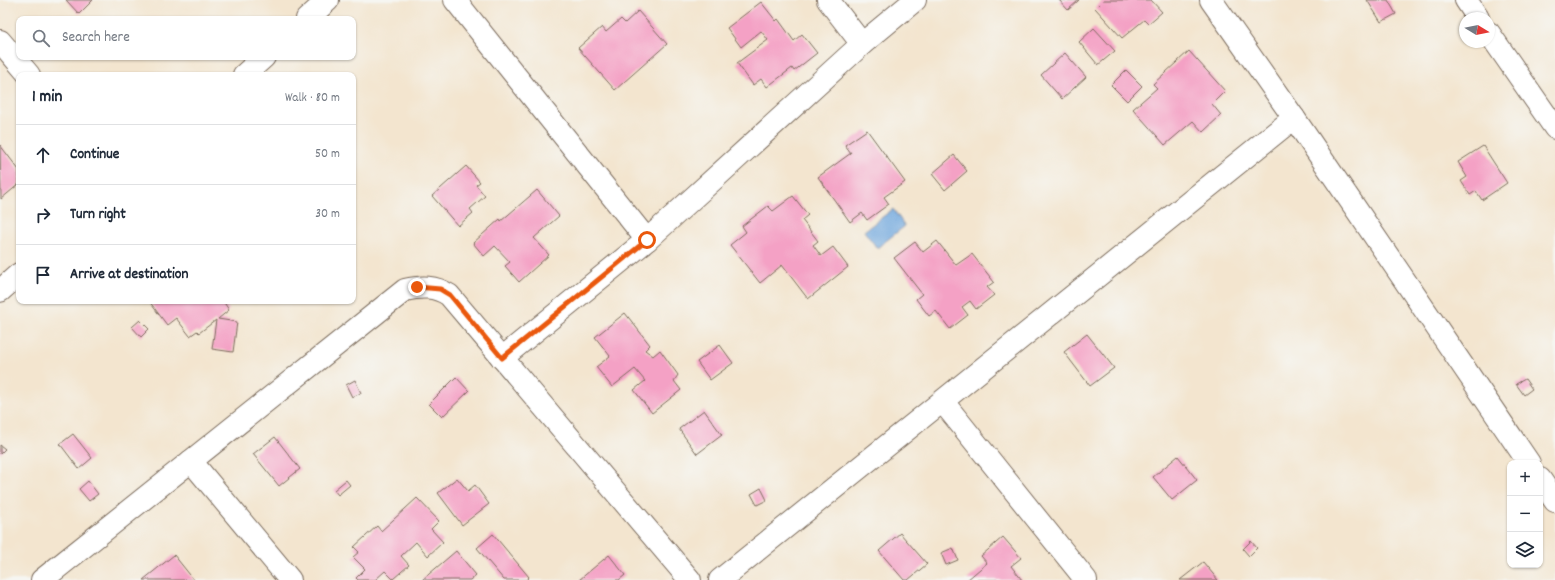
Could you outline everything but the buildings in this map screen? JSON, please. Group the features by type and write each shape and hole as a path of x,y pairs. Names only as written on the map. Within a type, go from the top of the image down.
{"street":[{"path":"310,16 328,0"},
{"path":"455,0 647,240"},
{"path":"828,0 862,44"},
{"path":"502,358 647,240 862,44 915,0"},
{"path":"1211,0 1294,118 1527,460"},
{"path":"1466,0 1474,12"},
{"path":"0,41 16,60"},
{"path":"1495,42 1555,128"},
{"path":"16,60 26,72"},
{"path":"247,72 261,60"},
{"path":"720,580 1294,118"},
{"path":"0,291 16,277"},
{"path":"42,580 405,290 417,287 429,287 440,289 450,295 690,580"},
{"path":"942,402 1086,580"},
{"path":"191,461 290,580"},
{"path":"1543,483 1555,501"}],"water":[{"path":"893,209 905,226 877,248 864,231"}],"route":[{"path":"417,287 440,289 450,295 502,358 647,240"}]}
